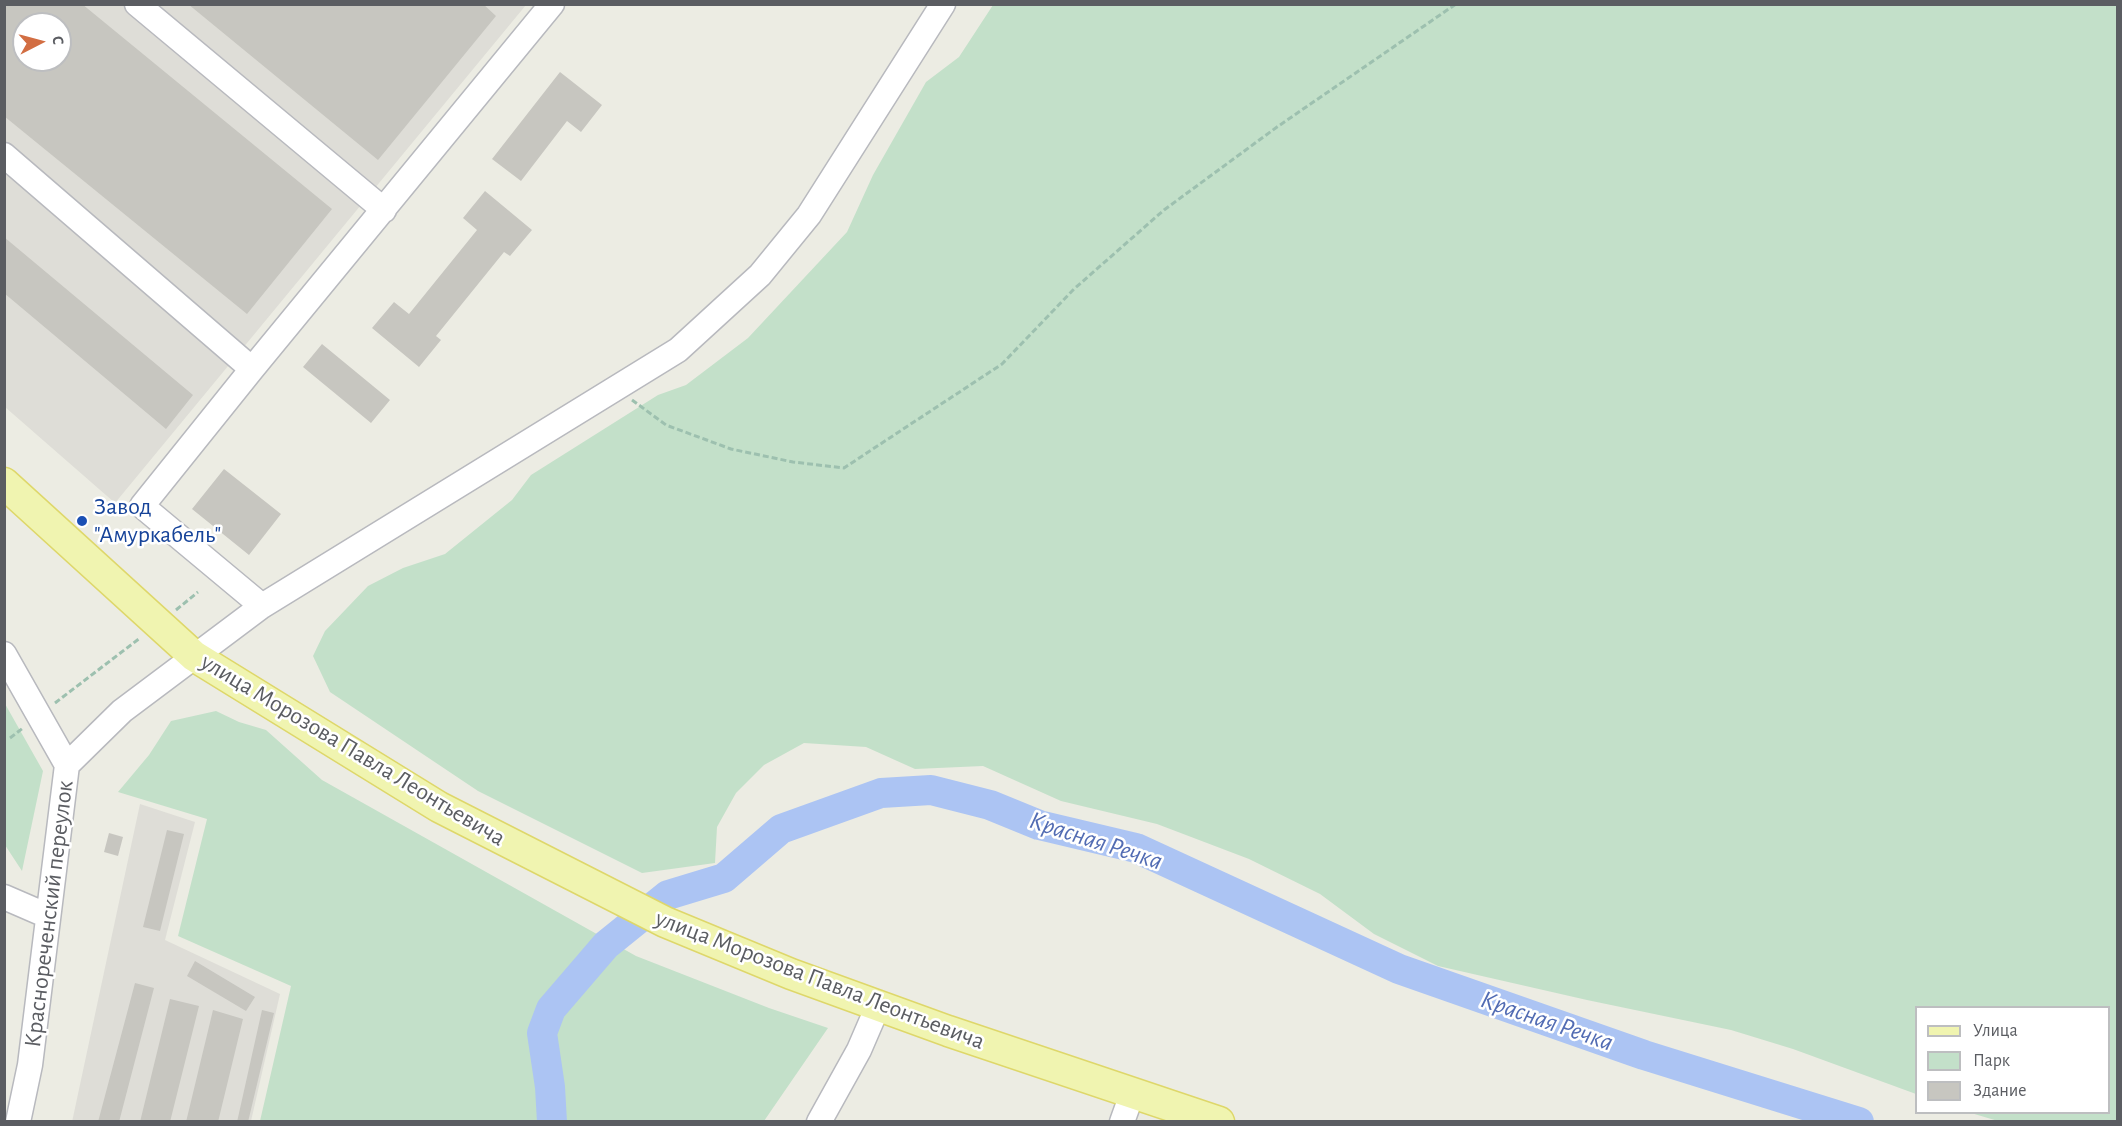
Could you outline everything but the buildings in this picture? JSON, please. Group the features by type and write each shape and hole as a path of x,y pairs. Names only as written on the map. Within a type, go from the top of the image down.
{"main road":[{"name":"улица Морозова Павла Леонтьевича","path":"4,483 194,656 439,807 665,922 791,974 878,1006 1127,1108 1219,1122"}],"street":[{"path":"137,4 384,210"},
{"name":"Краснореченский переулок","path":"18,1122 30,1065 67,765 122,711 262,606 678,350 760,275 809,215 943,4"},
{"path":"262,606 142,506 384,210 543,7"},
{"path":"4,155 252,369"},
{"path":"4,654 67,765"},
{"path":"4,897 48,916"},
{"path":"819,1122 859,1050 878,1006"}],"path":[{"path":"616,389 666,425 731,449 793,462 844,468 1002,364 1074,289 1164,210 1277,127 1456,4"},
{"path":"10,738 198,592"}],"shaded area":[{"name":"Завод \"Амуркабель\"","path":"5,5 526,5 115,503 5,407"},
{"path":"140,804 195,822 165,940 280,994 251,1121 72,1122"}],"green space":[{"path":"993,5 2117,5 2117,1121 1998,1121 1974,1114 2110,1114 2110,1006 1915,1006 1915,1094 1793,1049 1731,1030 1438,966 1374,934 1320,894 1249,859 1157,824 1061,801 983,766 915,769 866,747 804,743 764,765 736,793 717,827 715,863 642,873 478,791 330,692 313,656 325,631 368,586 403,568 445,554 512,500 531,475 658,395 686,385 748,338 847,232 873,175 926,82 959,57"},
{"path":"4,702 43,771 22,871 5,845"},
{"path":"216,711 239,722 266,730 322,780 636,956 769,1008 828,1028 764,1121 260,1121 291,986 178,936 207,819 118,792 149,755 171,721"}],"waterway":[{"name":"Красная Речка","path":"552,1122 550,1087 542,1033 551,1009 606,945 668,895 724,878 781,829 881,793 931,790 990,805 1039,825 1136,848 1399,969 1644,1055 1859,1122"}],"place":[{"name":"Завод \"Амуркабель\"","path":"82,521"}]}
